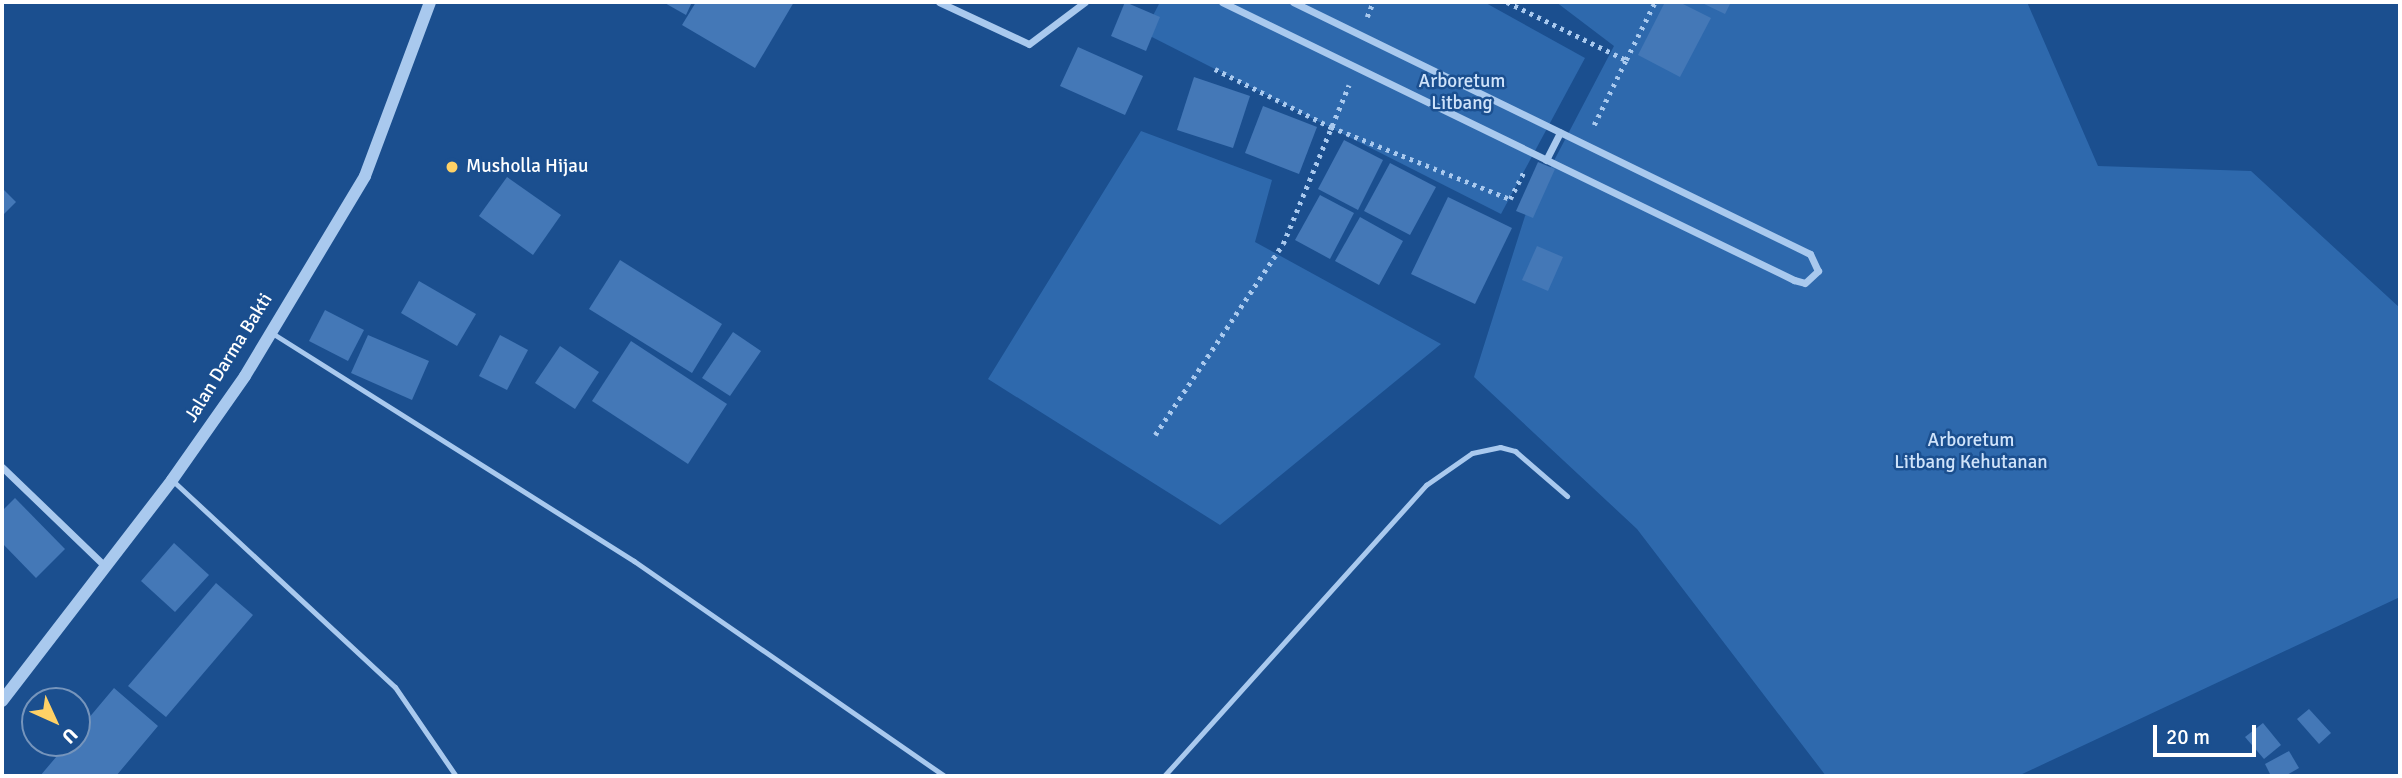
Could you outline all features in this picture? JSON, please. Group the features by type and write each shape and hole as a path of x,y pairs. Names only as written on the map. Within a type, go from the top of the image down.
{"street":[{"name":"Jalan Darma Bakti","path":"2,701 172,480 245,376 365,176 430,2"},
{"path":"939,2 1029,44 1085,2"},
{"path":"1222,2 1794,281 1813,280 1818,264 1810,254 1293,2"},
{"path":"1546,160 1560,132"},
{"path":"2,467 105,566"}],"lane":[{"path":"270,331 634,561 944,776"},
{"path":"1164,776 1426,485 1472,453 1500,447 1516,451 1567,496"},
{"path":"172,480 396,687 456,776"}],"path":[{"path":"1507,2 1626,60"},
{"path":"1584,144 1655,2"},
{"path":"1155,435 1283,244 1357,67"},
{"path":"1215,69 1331,127 1510,199 1534,154"}],"green space":[{"name":"Arboretum Litbang","path":"1160,2 1484,2 1585,58 1501,214 1144,33"},
{"name":"Arboretum Litbang Kehutanan","path":"1556,2 2027,2 2098,166 2251,171 2400,308 2400,597 2018,776 1826,776 1637,529 1474,377 1525,216 1614,46"},
{"path":"1141,131 1272,180 1255,242 1441,344 1220,525 988,379"}],"building":[{"path":"663,2 692,2 686,15"},
{"path":"696,2 794,2 755,68 682,25"},
{"path":"1125,2 1160,17 1146,51 1111,36"},
{"path":"1665,2 1679,2 1711,18 1680,77 1638,55"},
{"path":"1700,2 1731,2 1725,14"},
{"path":"1078,47 1143,76 1125,115 1060,86"},
{"path":"1194,77 1250,96 1233,148 1177,130"},
{"path":"1263,106 1317,127 1299,174 1245,153"},
{"path":"1344,140 1383,160 1358,210 1318,189"},
{"path":"1538,162 1555,169 1533,218 1516,211"},
{"path":"1390,163 1436,187 1410,235 1364,211"},
{"path":"507,177 561,215 533,255 479,216"},
{"path":"2,188 16,202 2,216"},
{"path":"1320,195 1354,213 1330,259 1295,240"},
{"path":"1448,197 1512,228 1475,304 1411,274"},
{"path":"1360,217 1403,241 1379,285 1335,261"},
{"path":"1537,246 1563,257 1548,291 1522,280"},
{"path":"620,260 722,324 692,373 589,309"},
{"path":"419,281 476,314 457,346 401,313"},
{"path":"325,310 364,330 348,361 309,341"},
{"path":"733,332 761,351 730,396 702,378"},
{"path":"368,335 429,361 412,400 351,373"},
{"path":"500,335 528,350 507,390 479,376"},
{"path":"631,341 727,404 688,464 592,401"},
{"path":"560,346 599,372 575,409 535,383"},
{"path":"15,498 65,549 36,578 2,543 2,511"},
{"path":"174,543 209,575 175,612 141,581"},
{"path":"216,583 253,615 166,717 128,686"},
{"path":"114,688 158,726 116,776 40,776 56,757 91,757 91,715"},
{"path":"2309,709 2331,733 2319,744 2297,719"},
{"path":"2263,723 2281,745 2264,759 2245,737"},
{"path":"2289,751 2299,768 2285,776 2271,776 2265,764"}],"place":[{"name":"Musholla Hijau","path":"452,167"}]}
